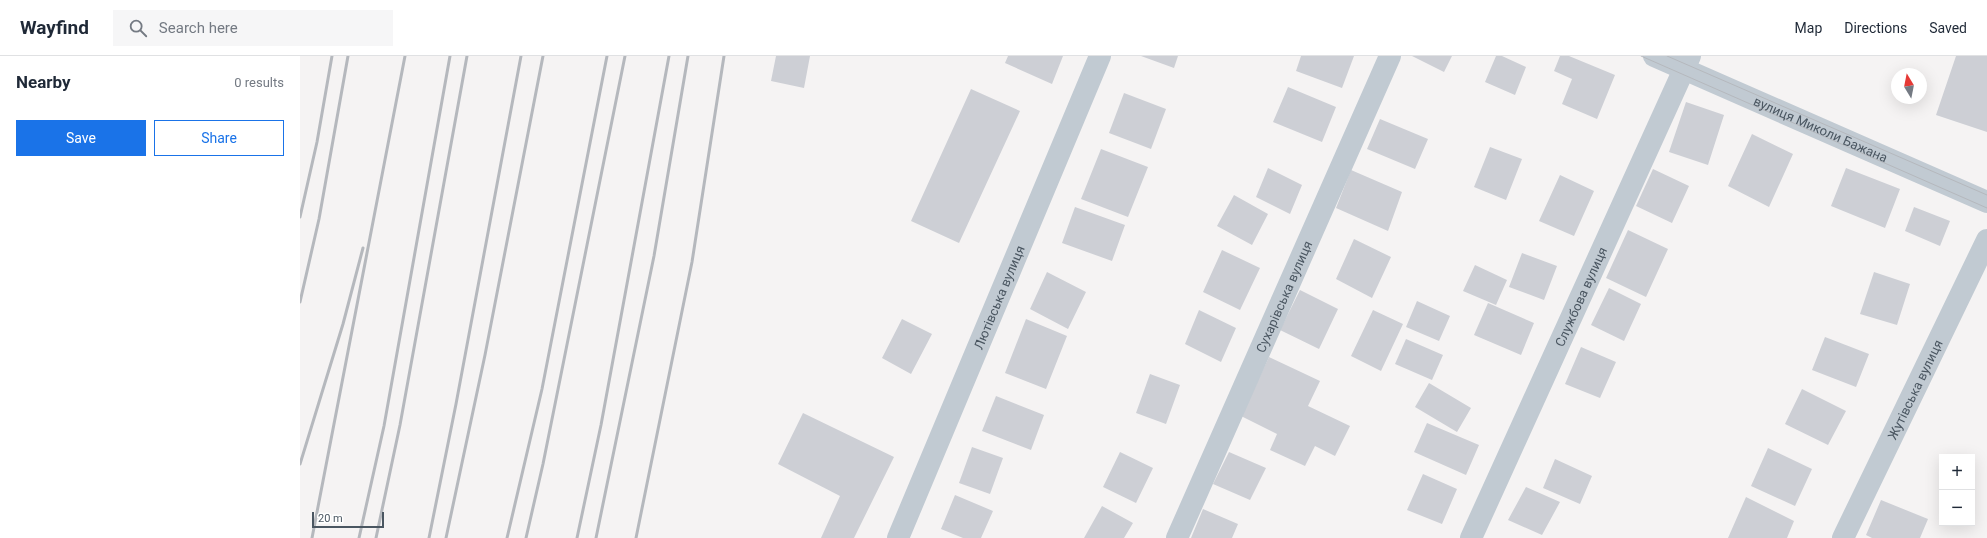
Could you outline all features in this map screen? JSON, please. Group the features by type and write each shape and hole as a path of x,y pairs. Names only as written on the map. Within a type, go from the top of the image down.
{"street":[{"name":"Лютівська вулиця","path":"898,538 1100,56"},
{"name":"Сухарівська вулиця","path":"1177,538 1390,56"},
{"name":"вулиця Миколи Бажана","path":"1654,56 1687,63 1987,202"},
{"name":"Службова вулиця","path":"1471,538 1687,63"},
{"name":"Жутівська вулиця","path":"1843,538 1987,240"}],"building":[{"path":"776,56 810,56 804,88 771,81"},
{"path":"1008,56 1063,56 1052,84 1005,63"},
{"path":"1141,56 1178,56 1174,68"},
{"path":"1301,56 1354,56 1342,88 1296,71"},
{"path":"1412,56 1452,56 1444,72"},
{"path":"1496,56 1502,56 1526,67 1515,95 1485,82"},
{"path":"1560,56 1569,56 1615,75 1597,119 1562,104 1572,79 1554,71"},
{"path":"1956,56 1987,56 1987,132 1936,115"},
{"path":"1288,87 1336,107 1322,142 1273,122"},
{"path":"971,89 1020,111 959,243 911,221"},
{"path":"1124,93 1166,109 1151,149 1109,133"},
{"path":"1686,102 1724,115 1708,165 1669,152"},
{"path":"1380,119 1428,139 1415,169 1367,149"},
{"path":"1752,134 1793,154 1769,207 1728,186"},
{"path":"1490,147 1522,159 1506,200 1474,187"},
{"path":"1101,149 1148,167 1128,217 1081,199"},
{"path":"1268,168 1302,185 1290,214 1256,197"},
{"path":"1846,168 1900,189 1885,228 1831,206"},
{"path":"1653,169 1689,186 1672,223 1636,206"},
{"path":"1351,170 1402,192 1388,231 1336,208"},
{"path":"1560,175 1594,191 1574,236 1539,221"},
{"path":"1234,195 1268,214 1252,245 1217,226"},
{"path":"1075,207 1125,225 1112,261 1062,243"},
{"path":"1914,207 1950,221 1940,246 1905,231"},
{"path":"1628,230 1668,249 1646,297 1606,278"},
{"path":"1354,239 1391,257 1372,298 1336,279"},
{"path":"1222,250 1260,268 1240,310 1203,292"},
{"path":"1522,253 1557,266 1544,300 1509,287"},
{"path":"1475,265 1507,280 1496,305 1463,291"},
{"path":"1047,272 1086,292 1068,329 1030,309"},
{"path":"1874,272 1910,284 1897,325 1860,314"},
{"path":"1609,288 1641,304 1624,341 1591,325"},
{"path":"1300,290 1338,309 1319,349 1280,330"},
{"path":"1417,301 1450,316 1439,341 1406,327"},
{"path":"1488,303 1534,323 1521,355 1474,335"},
{"path":"1199,310 1236,328 1221,362 1185,344"},
{"path":"1373,310 1403,324 1381,371 1351,356"},
{"path":"902,319 932,334 911,374 882,358"},
{"path":"1026,319 1067,336 1046,389 1005,373"},
{"path":"1825,337 1869,354 1856,387 1812,370"},
{"path":"1406,339 1443,355 1432,380 1395,364"},
{"path":"1581,347 1616,362 1600,398 1565,384"},
{"path":"1269,357 1320,381 1308,406 1350,426 1335,456 1315,446 1305,466 1270,450 1277,434 1241,416"},
{"path":"1150,374 1180,385 1166,424 1136,413"},
{"path":"1429,383 1471,408 1457,432 1415,407"},
{"path":"1802,389 1846,411 1828,445 1785,424"},
{"path":"996,396 1044,415 1031,450 982,431"},
{"path":"803,413 894,457 854,538 821,538 840,496 778,464"},
{"path":"1427,423 1479,445 1466,475 1414,452"},
{"path":"972,447 1003,458 990,494 959,483"},
{"path":"1768,448 1812,469 1795,506 1751,486"},
{"path":"1120,452 1153,468 1136,503 1103,487"},
{"path":"1229,452 1266,468 1250,500 1213,484"},
{"path":"1555,459 1592,476 1580,504 1543,488"},
{"path":"1423,474 1457,489 1442,524 1407,510"},
{"path":"1526,487 1560,502 1542,535 1508,520"},
{"path":"955,495 993,511 981,538 963,538 941,529"},
{"path":"1746,497 1794,521 1787,538 1728,538"},
{"path":"1881,500 1928,519 1920,538 1872,538 1866,535"},
{"path":"1102,506 1133,523 1124,538 1084,538"},
{"path":"1203,509 1238,524 1232,538 1191,538"}],"tram line":[{"path":"1641,56 1987,208"},
{"path":"1667,56 1987,195"}],"railway":[{"path":"300,217 317,142 332,56"},
{"path":"300,302 319,219 348,56"},
{"path":"312,538 405,56"},
{"path":"359,538 384,426 450,56"},
{"path":"376,538 400,425 467,56"},
{"path":"429,538 456,404 521,56"},
{"path":"446,538 485,355 543,56"},
{"path":"507,538 542,389 607,56"},
{"path":"526,538 543,464 625,56"},
{"path":"577,538 601,425 669,56"},
{"path":"596,538 654,256 688,56"},
{"path":"636,538 692,262 724,56"},
{"path":"300,464 343,324 363,248"}]}
